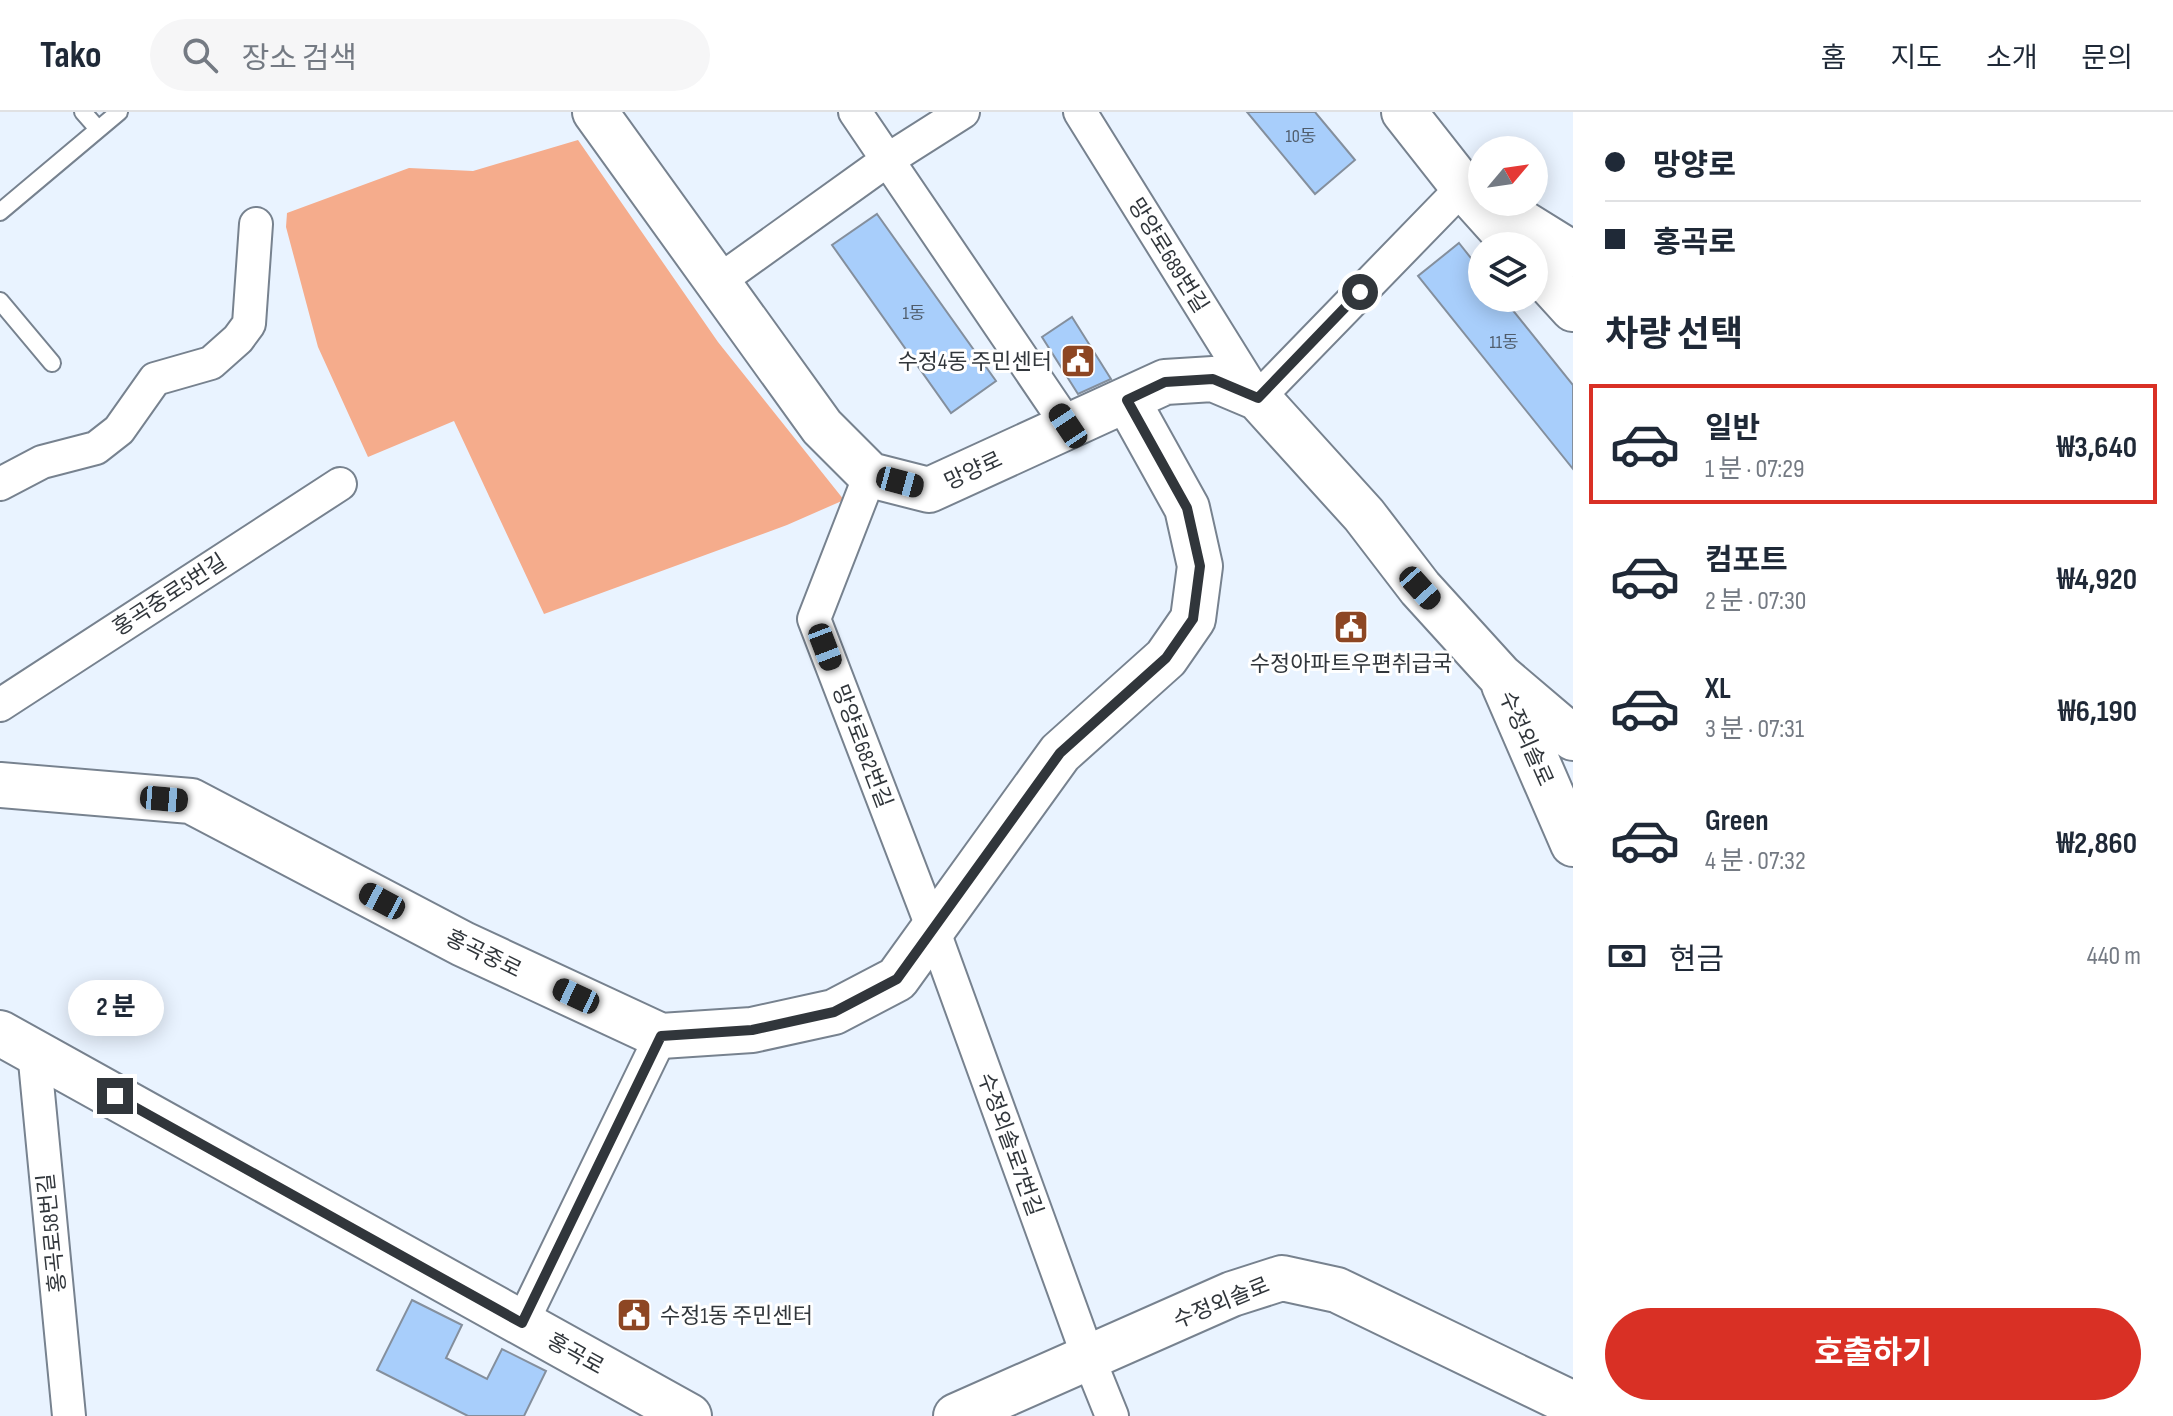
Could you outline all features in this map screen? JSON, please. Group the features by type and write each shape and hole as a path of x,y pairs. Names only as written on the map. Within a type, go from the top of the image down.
{"street":[{"path":"595,112 822,427 870,475"},
{"path":"855,112 1068,426"},
{"path":"716,283 889,159 963,112"},
{"name":"망양로689번길","path":"1080,112 1258,398"},
{"path":"1404,112 1468,185"},
{"path":"1258,398 1468,205"},
{"path":"1493,216 1505,232"},
{"path":"1511,216 1573,254"},
{"path":"0,484 42,462 96,448 119,430 155,379 211,363 238,339 249,324 256,224"},
{"path":"1548,281 1573,309"},
{"name":"망양로","path":"870,475 929,490 1165,382 1213,379 1258,398 1364,515 1420,588 1500,676 1573,738"},
{"name":"홍곡중로","path":"0,785 191,801 463,944 661,1036 752,1030 834,1012 897,979 1060,753 1166,658 1193,619 1200,566 1187,508 1127,400"},
{"name":"망양로682번길","path":"870,475 814,619 933,929"},
{"name":"홍곡중로5번길","path":"0,705 340,484"},
{"name":"수정외솔로","path":"1500,676 1573,844"},
{"name":"수정외솔로7번길","path":"933,929 1112,1416"},
{"path":"522,1323 661,1036"},
{"name":"홍곡로","path":"17,1042 689,1416"},
{"name":"홍곡로58번길","path":"17,1042 69,1416"},
{"name":"수정외솔로","path":"956,1416 1232,1294 1282,1278 1337,1290 1573,1404"}],"lane":[{"path":"83,112 98,129"},
{"path":"0,212 119,112"},
{"path":"0,301 52,363"}],"shaded area":[{"path":"578,140 718,342 844,500 787,525 544,614 454,421 368,457 318,347 286,227 287,213 409,168 473,171"}],"building":[{"path":"1247,112 1315,112 1355,160 1315,194"},
{"path":"877,214 996,381 951,413 832,245"},
{"path":"1459,243 1468,254 1468,312 1514,312 1573,385 1573,469 1418,276"},
{"name":"수정4동 주민센터","path":"1072,317 1111,379 1078,394 1042,337"},
{"path":"412,1300 462,1325 446,1358 487,1379 502,1349 546,1371 524,1416 468,1416 377,1370"}],"place":[{"name":"수정4동 주민센터","path":"1078,361"},
{"name":"수정아파트우편취급국","path":"1351,627"},
{"name":"수정1동 주민센터","path":"634,1315"}],"route":[{"path":"115,1096 522,1323 661,1036 752,1030 834,1012 897,979 1060,753 1166,658 1193,619 1200,566 1187,508 1127,400 1165,382 1213,379 1258,398 1360,292"}]}
